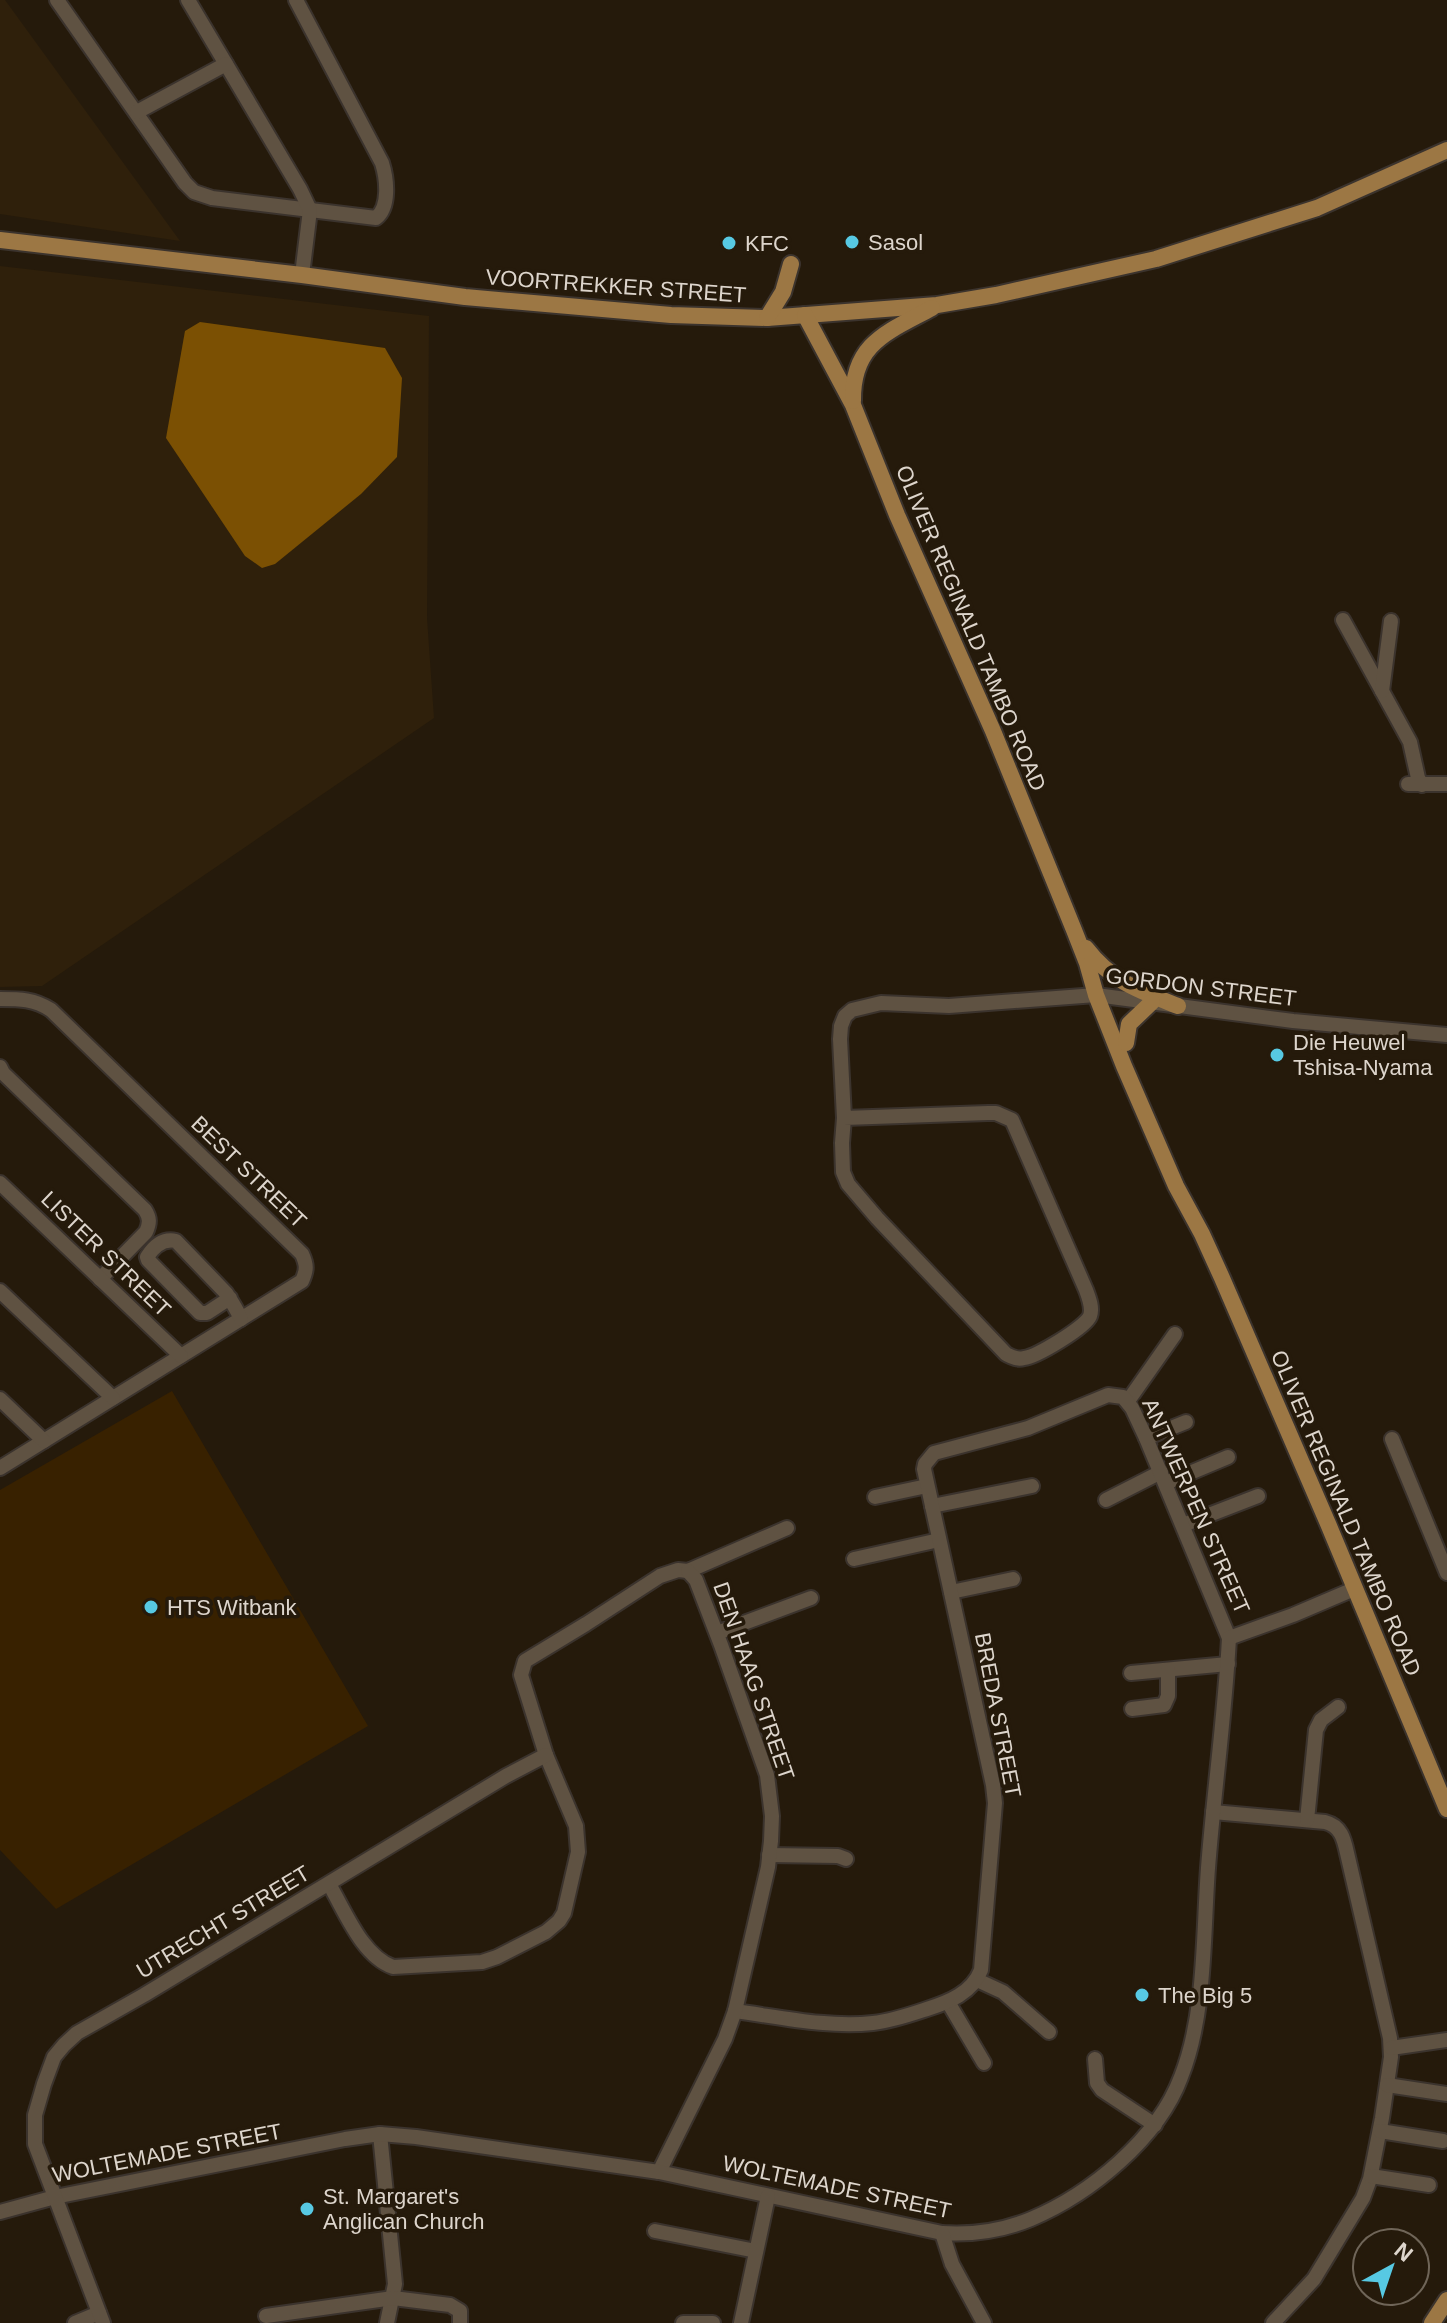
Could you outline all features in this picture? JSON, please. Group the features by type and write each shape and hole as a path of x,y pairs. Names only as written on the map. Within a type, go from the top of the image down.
{"main road":[{"name":"VOORTREKKER STREET","path":"0,240 465,297 671,315 767,318 937,305 1156,259 1317,208 1447,150"},
{"path":"767,318 783,292 791,264"},
{"path":"853,405 853,382 857,367 868,349 893,330 937,305"},
{"name":"OLIVER REGINALD TAMBO ROAD","path":"805,315 853,405 897,515 993,731 1176,1186 1202,1234 1317,1497 1447,1809"},
{"path":"1074,930 1096,961 1115,978 1178,1006"},
{"name":"OLIVER REGINALD TAMBO ROAD","path":"1101,995 1126,1043 1180,1169 1202,1234"},
{"path":"1126,1043 1131,1021 1152,1002"},
{"path":"1432,2323 1447,2300"}],"street":[{"path":"57,0 194,192 212,198 376,218 384,208 386,175 382,163 296,0"},
{"path":"188,0 310,210 302,275"},
{"path":"137,112 226,64"},
{"path":"1343,620 1410,742 1418,778 1415,784 1447,784"},
{"path":"1382,691 1391,621"},
{"name":"GORDON STREET","path":"844,1118 841,1026 852,1010 881,1003 949,1006 1101,995 1293,1021 1447,1035"},
{"name":"BEST STREET","path":"0,999 27,999 51,1010 302,1254 306,1264 302,1281 2,1466"},
{"path":"0,1067 149,1217 146,1232 100,1279"},
{"path":"988,1113 1005,1117 1016,1126 1086,1290 1091,1308 1089,1317 1075,1330 1028,1358 1012,1358 1006,1354 848,1184 843,1172 844,1118 988,1113"},
{"name":"LISTER STREET","path":"0,1183 181,1356"},
{"path":"230,1298 207,1313 200,1313 147,1257 161,1241 176,1241 230,1298 241,1319"},
{"path":"0,1291 113,1398"},
{"path":"1128,1401 1175,1334"},
{"name":"ANTWERPEN STREET","path":"927,1486 925,1464 934,1453 1028,1428 1108,1395 1123,1397 1128,1401 1146,1438 1229,1638"},
{"path":"0,1399 44,1441"},
{"path":"1146,1438 1186,1422"},
{"path":"1392,1439 1447,1573"},
{"path":"1106,1500 1163,1477 1228,1457"},
{"path":"875,1497 927,1486"},
{"name":"BREDA STREET","path":"927,1486 995,1803 983,1955 977,1980"},
{"path":"932,1506 1032,1486"},
{"path":"1183,1525 1258,1496"},
{"path":"329,1884 370,1953 393,1967 482,1962 546,1932 564,1913 578,1852 576,1826 546,1755 521,1675 525,1661 660,1576 678,1570 688,1571 787,1528"},
{"path":"854,1559 939,1540"},
{"name":"DEN HAAG STREET","path":"659,2172 725,2039 735,2011 769,1855 772,1816 767,1775 717,1633 696,1580 688,1571"},
{"path":"951,1592 1013,1579"},
{"path":"1229,1638 1354,1589"},
{"path":"717,1633 811,1598"},
{"name":"WOLTEMADE STREET","path":"0,2212 55,2197 380,2134 659,2172 942,2233 967,2235 1028,2221 1095,2181 1132,2151 1166,2111 1190,2051 1200,1986 1229,1638"},
{"path":"1131,1673 1228,1664"},
{"path":"1132,1709 1164,1705 1168,1696 1168,1670"},
{"path":"1307,1820 1316,1730 1321,1720 1338,1707"},
{"name":"UTRECHT STREET","path":"101,2318 35,2144 35,2115 54,2057 77,2033 546,1755"},
{"path":"1213,1812 1331,1823 1340,1831 1391,2048 1380,2131 1363,2198 1324,2264 1301,2295 1273,2323"},
{"path":"769,1855 838,1856 846,1859"},
{"path":"735,2011 827,2023 871,2024 948,2002 977,1980 1003,1992 1049,2032"},
{"path":"948,2002 984,2063"},
{"path":"1391,2048 1447,2040"},
{"path":"1095,2059 1097,2083 1102,2090 1155,2125"},
{"path":"1387,2085 1447,2094"},
{"path":"1380,2131 1443,2141"},
{"path":"380,2134 394,2276 387,2323"},
{"path":"1371,2176 1429,2185"},
{"path":"741,2323 768,2196"},
{"path":"655,2231 756,2251"},
{"path":"942,2233 952,2264 984,2323"},
{"path":"266,2316 393,2298 450,2305 460,2311 460,2323"},
{"path":"75,2323 101,2318"},
{"path":"683,2323 713,2323"}],"shaded area":[{"path":"0,0 5,0 180,241 0,214"},
{"path":"0,266 429,316 427,618 434,718 42,986 0,987"},
{"path":"200,322 385,348 402,378 397,457 361,494 275,564 262,568 245,556 166,438 185,331"},
{"name":"HTS Witbank","path":"172,1391 368,1726 56,1909 0,1850 0,1490"}],"place":[{"name":"Sasol","path":"852,242"},
{"name":"KFC","path":"729,243"},
{"name":"Die Heuwel Tshisa-Nyama","path":"1277,1055"},
{"name":"HTS Witbank","path":"151,1607"},
{"name":"The Big 5","path":"1142,1995"},
{"name":"St. Margaret's Anglican Church","path":"307,2209"}]}
